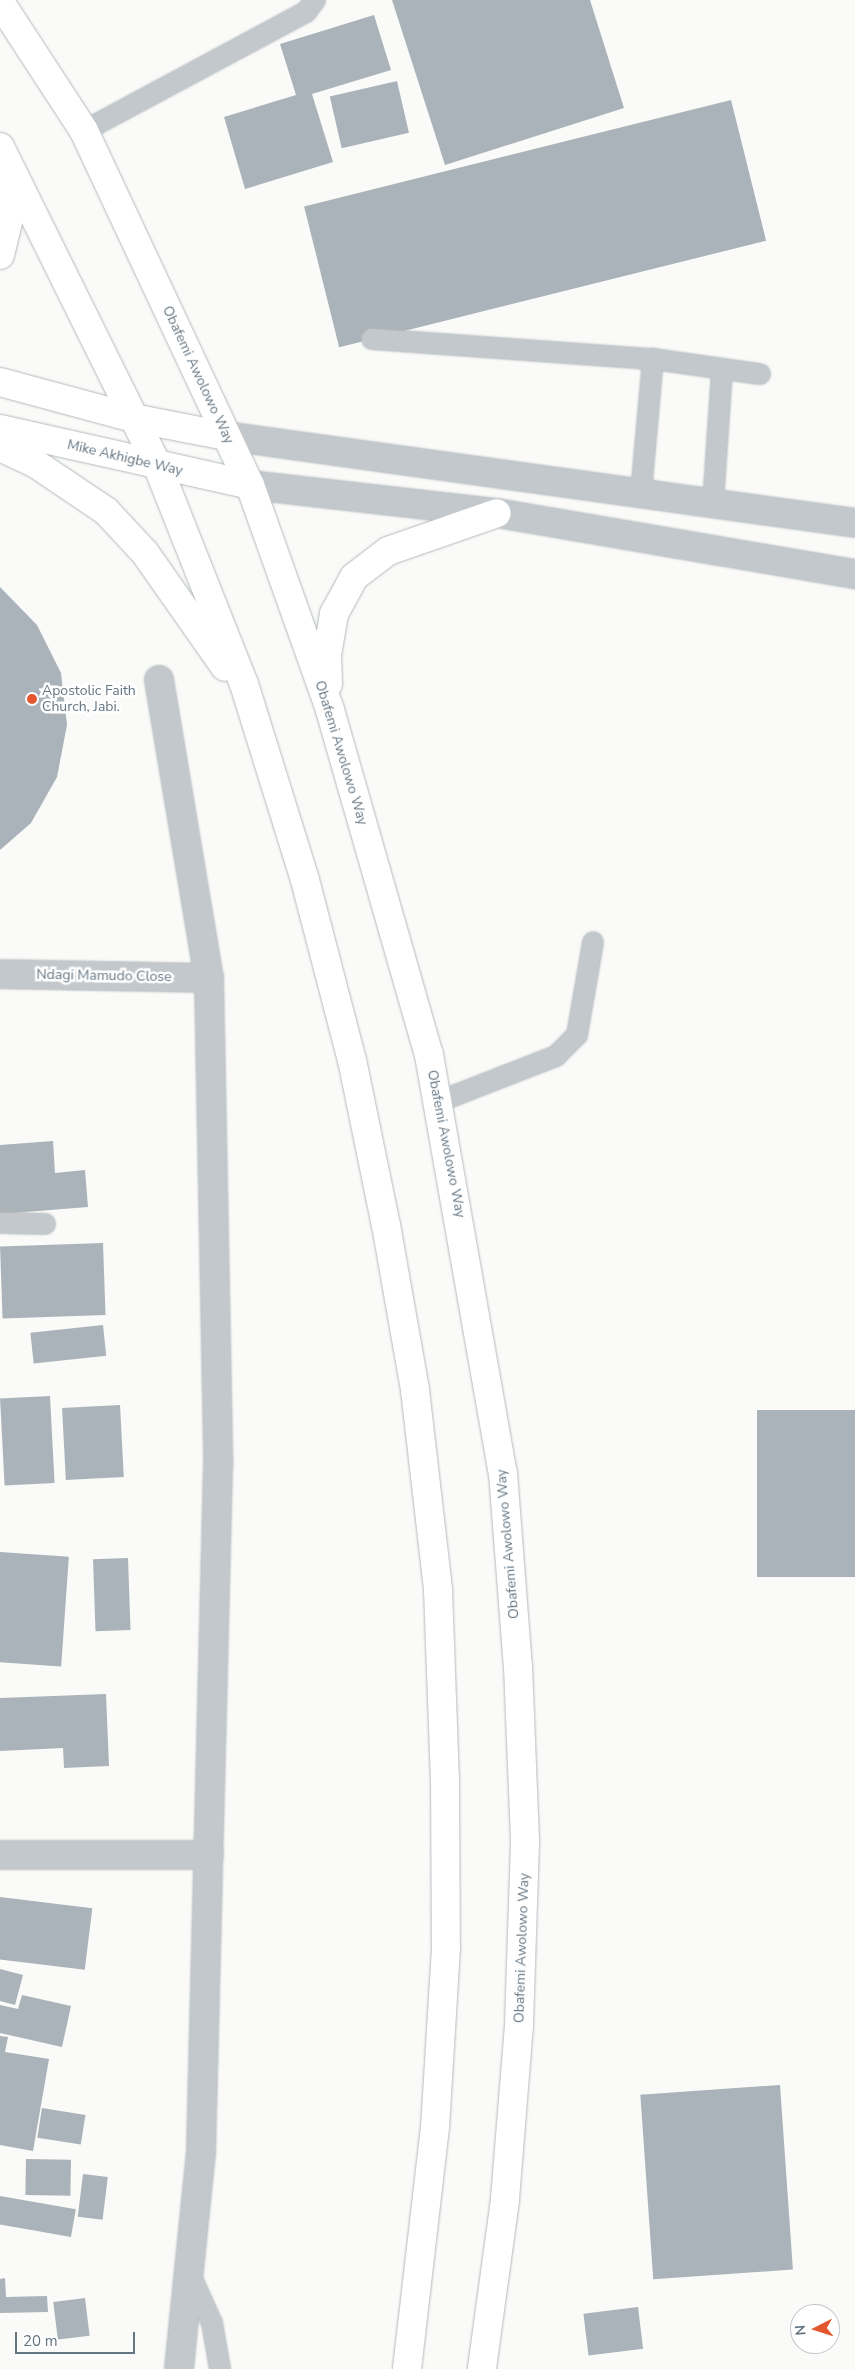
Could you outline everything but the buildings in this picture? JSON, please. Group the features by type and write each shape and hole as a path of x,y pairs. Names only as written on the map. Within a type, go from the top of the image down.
{"main road":[{"name":"Obafemi Awolowo Way","path":"0,2 84,131 250,485 330,710 429,1055 503,1473 525,1842 520,2025 505,2200 482,2369"},
{"path":"0,255 11,210 4,153"},
{"path":"4,153 158,467 252,710 305,880 354,1069 415,1390 438,1590 445,1777 446,1948 436,2127 407,2369"},
{"path":"0,382 133,418 226,436"},
{"name":"Mike Akhigbe Way","path":"0,429 158,467 250,485"},
{"path":"0,447 36,464 106,511 145,553 194,619 252,710"},
{"path":"330,710 327,655 334,614 354,577 388,550 497,513"}],"street":[{"path":"226,436 855,523"},
{"path":"250,485 497,513 855,574"},
{"path":"159,680 209,978 218,1466 202,2152 179,2369"},
{"name":"Ndagi Mamudo Close","path":"0,974 209,978"},
{"path":"0,1855 209,1855"}],"lane":[{"path":"84,131 306,12 315,0"},
{"path":"372,339 653,358 722,370 760,374"},
{"path":"641,494 653,358"},
{"path":"713,503 722,370"},
{"path":"438,1102 556,1056 578,1035 592,942"},
{"path":"0,1223 45,1224"},
{"path":"189,2272 212,2323 220,2369"}],"place":[{"name":"Apostolic Faith Church, Jabi.","path":"32,699"}]}
